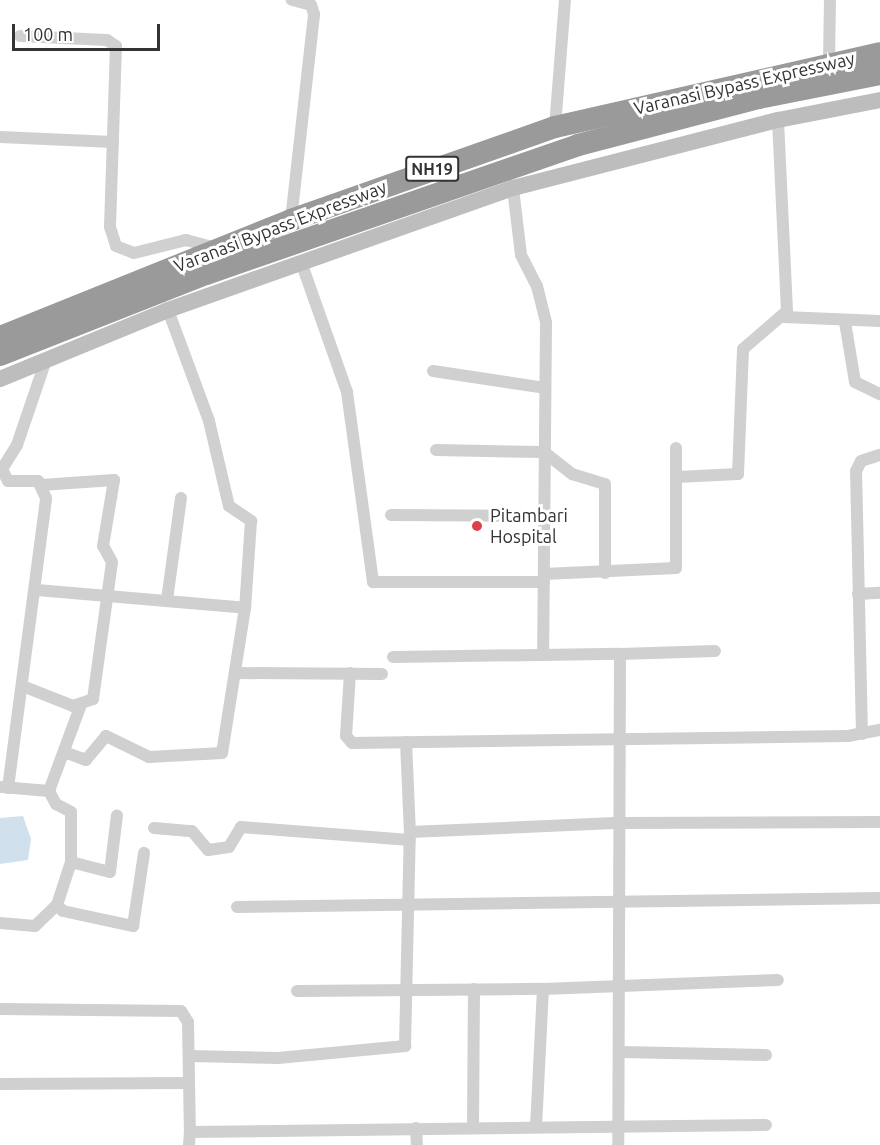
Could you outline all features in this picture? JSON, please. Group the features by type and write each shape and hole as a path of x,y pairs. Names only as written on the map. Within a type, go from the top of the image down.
{"highway":[{"name":"Varanasi Bypass Expressway","path":"0,337 291,220 555,127 829,62 880,53"},
{"name":"Varanasi Bypass Expressway","path":"0,355 421,196 578,145 759,98 880,74"}],"street":[{"path":"291,220 314,14 311,5 292,0"},
{"path":"555,127 565,0"},
{"path":"829,62 830,0"},
{"path":"20,36 114,42 110,227 116,246 134,253 186,240 219,249"},
{"path":"0,379 168,310 513,188 778,120 880,100"},
{"path":"778,120 784,317"},
{"path":"0,137 113,142"},
{"path":"513,188 521,255 537,286 546,323 543,653"},
{"path":"301,262 347,392 373,582 544,578 676,568 676,448"},
{"path":"64,752 86,760 106,736 149,757 222,753 238,673 251,521 229,506 209,421 168,310"},
{"path":"677,477 738,474 741,356 747,342 784,317 845,322 880,321"},
{"path":"845,322 855,381 880,394"},
{"path":"0,923 35,926 57,905 71,862 71,812 56,804 49,791 80,707 96,693 105,596 112,562 103,546 114,480 41,485 8,481 1,469 17,445 46,360"},
{"path":"433,371 545,388"},
{"path":"436,450 544,452 572,474 607,488 606,573"},
{"path":"862,734 856,471 861,461 880,454"},
{"path":"41,485 46,498 25,687 4,787 49,791"},
{"path":"167,600 181,498"},
{"path":"391,515 544,516"},
{"path":"36,590 245,608"},
{"path":"858,594 880,593"},
{"path":"393,657 715,651"},
{"path":"618,1145 622,1052 620,654"},
{"path":"238,673 382,674"},
{"path":"350,673 348,741 622,740 862,734 880,730"},
{"path":"25,687 80,707"},
{"path":"189,1056 278,1058 400,1049 407,1039 405,907 409,836 406,742"},
{"path":"71,862 110,872 117,815"},
{"path":"154,828 192,831 208,850 229,847 241,827 409,836 620,823 880,822"},
{"path":"57,905 63,911 133,926 144,853"},
{"path":"237,907 405,907 621,899 880,898"},
{"path":"297,991 543,989 622,984 778,980"},
{"path":"473,1128 474,989"},
{"path":"536,1126 543,989"},
{"path":"0,1009 181,1011 188,1022 190,1139 416,1128 766,1125"},
{"path":"622,1052 766,1055"},
{"path":"0,1084 189,1083"},
{"path":"416,1128 417,1145"}],"water":[{"path":"23,816 31,839 28,860 0,864 0,818"}],"place":[{"name":"Pitambari Hospital","path":"477,526"}]}
